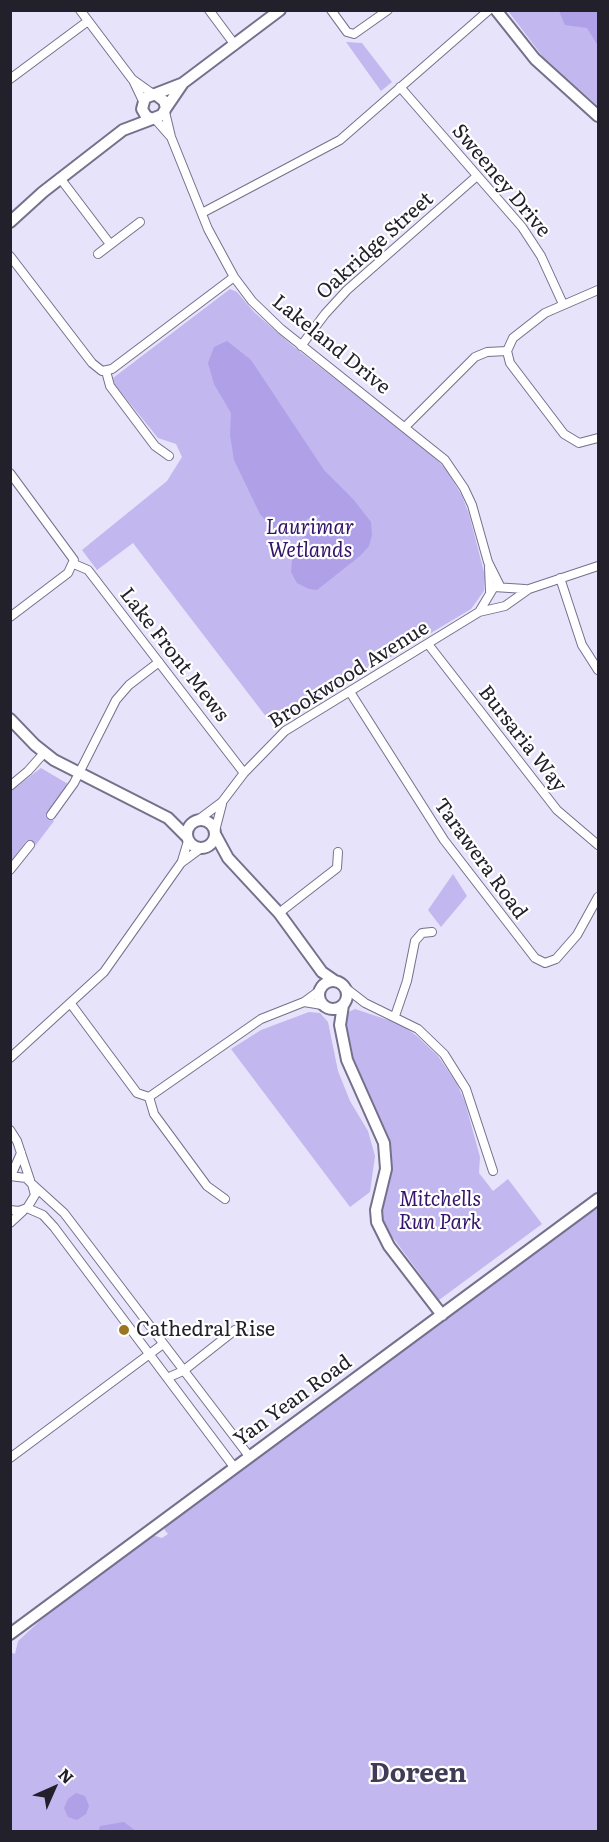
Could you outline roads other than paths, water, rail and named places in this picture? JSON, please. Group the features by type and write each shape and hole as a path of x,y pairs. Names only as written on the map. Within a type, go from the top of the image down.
{"street":[{"path":"81,10 132,79 142,103 143,113 153,119"},
{"path":"210,10 235,45"},
{"path":"123,130 142,103 154,94 183,83 280,10"},
{"path":"331,10 347,32 354,34 388,10"},
{"path":"202,213 340,140 489,10"},
{"path":"496,10 535,59 598,116"},
{"path":"10,80 88,21"},
{"path":"132,79 164,101 165,110"},
{"path":"10,222 60,178 123,130 153,119 165,110 183,83"},
{"name":"Sweeney Drive","path":"400,87 522,227 541,256 563,304"},
{"name":"Lakeland Drive","path":"165,110 171,137 202,213 234,277 265,315 445,460 464,488 488,562 502,587"},
{"name":"Lakeland Drive","path":"153,119 171,137"},
{"name":"Oakridge Street","path":"301,346 347,290 477,176"},
{"path":"60,178 110,244"},
{"path":"98,254 140,222"},
{"path":"10,256 97,369 106,371 234,277"},
{"path":"598,290 563,304 520,332 510,342 507,351 510,363 564,434 579,443 598,438"},
{"path":"405,427 476,357 488,352 507,351"},
{"path":"106,371 110,386 154,446 169,456"},
{"path":"10,473 70,552 74,564 68,573 10,617"},
{"name":"Lakeland Drive","path":"488,562 489,593"},
{"name":"Lake Front Mews","path":"74,564 88,570 244,773"},
{"path":"529,588 502,587 489,593 489,601 494,607 501,607 529,588 598,566"},
{"path":"560,578 582,645 598,670"},
{"path":"502,587 509,595 507,603"},
{"name":"Brookwood Avenue","path":"479,612 489,593"},
{"name":"Brookwood Avenue","path":"197,820 222,802 244,773 285,731 479,612 494,607"},
{"name":"Bursaria Way","path":"428,644 557,810 598,845"},
{"path":"51,815 79,773 116,700 129,685 159,662"},
{"name":"Tarawera Road","path":"350,692 438,831 534,958 545,963 556,959 577,935 598,897"},
{"path":"10,719 44,753 168,818 187,838 202,848 228,858"},
{"path":"10,786 44,753"},
{"name":"Brookwood Avenue","path":"215,833 222,802"},
{"path":"168,818 207,821 228,858 279,913 314,963 365,1003 395,1016 432,1041 457,1070 466,1089 493,1171"},
{"path":"181,863 188,827 197,820"},
{"path":"10,1058 71,1004 109,965 181,863 212,843 215,833"},
{"path":"10,870 30,845"},
{"path":"279,913 337,868 338,852"},
{"path":"395,1016 406,985 416,939 422,933 432,932"},
{"path":"314,963 324,1006 340,1026"},
{"path":"149,1097 246,1028 280,1010 304,1002 320,990 326,982 339,984 347,995 340,1026 354,1079 384,1143 386,1169 376,1210 377,1222 389,1246 442,1315"},
{"path":"304,1002 335,1009 343,1005 365,1003"},
{"path":"71,1004 137,1093 149,1097"},
{"path":"149,1097 154,1114 194,1168 212,1191 225,1199"},
{"path":"10,1130 21,1151 34,1200 10,1223"},
{"path":"21,1151 11,1176 21,1176 64,1213 249,1456"},
{"name":"Yan Yean Road","path":"10,1634 598,1199"},
{"path":"10,1210 26,1209 38,1212 48,1220 234,1467"},
{"path":"167,1378 183,1371 235,1330"},
{"path":"10,1458 162,1344"}],"place":[{"name":"Cathedral Rise","path":"124,1330"}],"district":[{"name":"Doreen","path":"418,1774"}],"park label":[{"name":"Laurimar Wetlands","path":"310,540"},
{"name":"Mitchells Run Park","path":"440,1212"}]}
